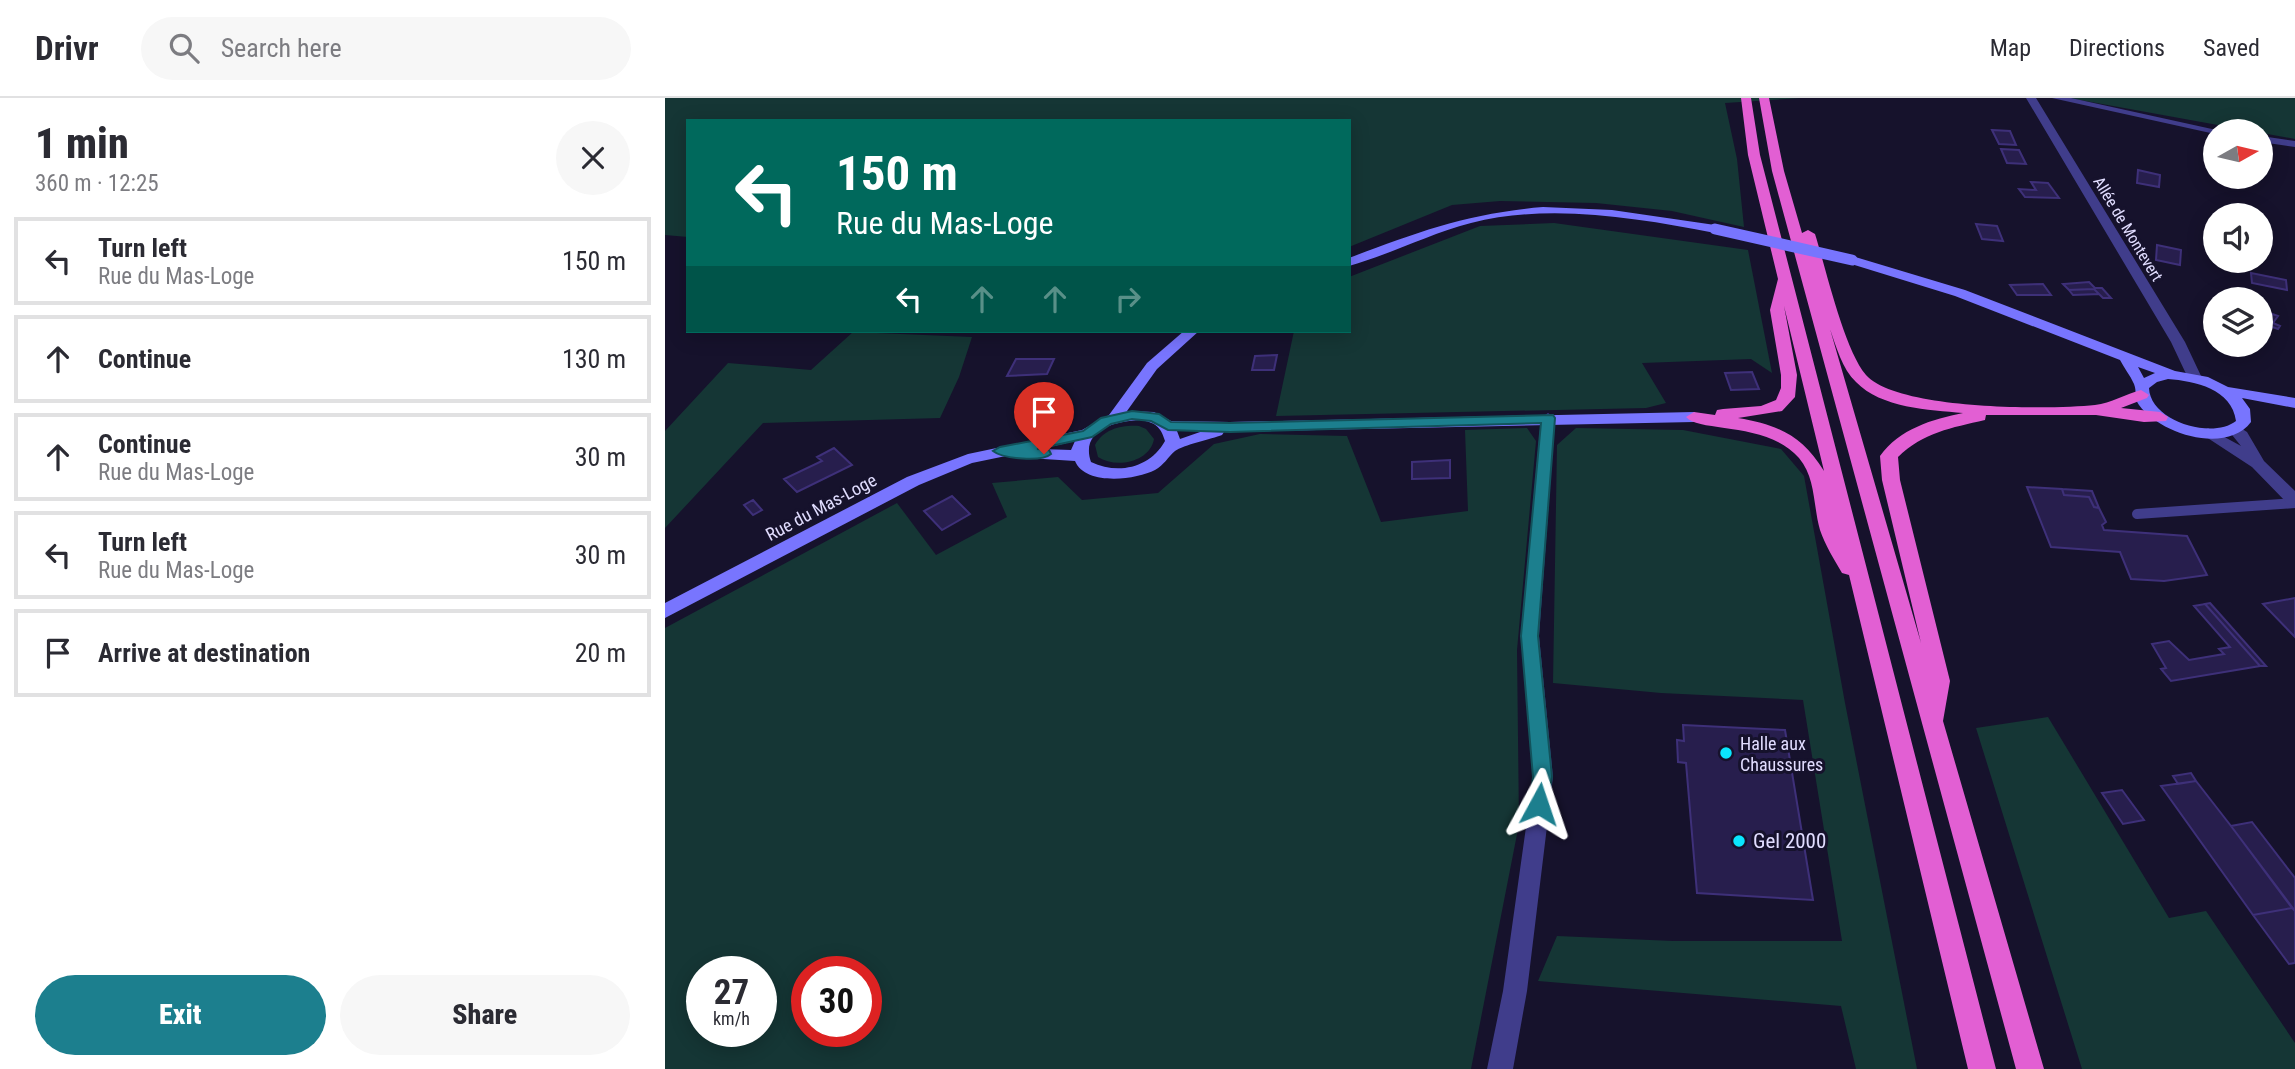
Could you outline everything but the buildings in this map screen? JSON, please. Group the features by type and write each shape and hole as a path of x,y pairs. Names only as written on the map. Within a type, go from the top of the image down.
{"highway":[{"path":"1746,98 1754,155 1784,279 1982,1069"},
{"path":"1764,98 1778,171 2030,1069"},
{"path":"1778,171 1801,213 1849,360 1863,381 1890,397 2012,412"},
{"path":"1694,417 1764,410 1783,404 1790,394 1790,379 1777,311 1784,279"},
{"path":"2099,410 2141,390"},
{"path":"1933,722 1940,681 1891,480 1889,456 1901,443 1922,429 1952,420 2012,412 2099,410 2160,417"},
{"path":"1694,417 1760,427 1786,438 1805,452 1817,473 1830,534 1861,592"}],"main road":[{"path":"1351,261 1441,228 1479,218 1521,213 1595,211 1647,215 1852,260 1960,293 2172,375 2195,379 2224,391 2295,404"},
{"path":"1115,418 1131,393 1173,345 1189,333"},
{"path":"2126,358 2146,405 2160,417 2179,426 2208,433 2236,430 2244,422 2245,412 2238,402 2224,391"},
{"path":"2141,390 2151,378 2172,375"},
{"path":"1131,393 1147,416"},
{"path":"2245,412 2295,404"},
{"path":"1168,426 1173,435 1170,447 1163,457 1148,467 1121,474 1091,469 1084,465 1079,456 1080,444 1087,434 1098,425 1115,418 1147,416 1168,426 1230,427 1548,418 1694,417"},
{"path":"1170,447 1230,427"},
{"name":"Rue du Mas-Loge","path":"665,611 913,481 968,459 1087,434"},
{"name":"Rue du Mas-Loge","path":"1000,451 1079,456"}],"street":[{"name":"Allée de Montevert","path":"2031,98 2178,342 2195,379"},
{"path":"2057,98 2203,128"},
{"path":"2273,141 2295,144"},
{"path":"1500,1069 1515,991 1543,777 1530,636 1548,418"},
{"path":"2236,430 2242,435 2258,464"},
{"path":"2208,433 2258,464 2295,502"}],"lane":[{"path":"2137,514 2295,502"}],"green space":[{"path":"665,98 1801,98 1725,103 1737,159 1744,227 1672,211 1596,203 1500,201 1452,205 1351,246 1351,119 686,119 686,237 665,235"},
{"path":"2069,98 2295,98 2295,139 2273,135 2273,119 2203,119 2203,122"},
{"path":"1554,223 1748,250 1772,373 1751,359 1642,363 1666,403 1646,408 1276,416 1294,333 1351,333 1351,276 1480,226"},
{"path":"852,333 972,337 959,377 940,418 763,423 665,528 665,431 728,363 811,370"},
{"path":"1139,426 1146,429 1154,439 1146,453 1123,463 1105,461 1098,457 1095,445 1103,435 1120,427"},
{"path":"1527,428 1536,441 1517,650 1519,824 1471,1069 665,1069 665,628 897,503 936,555 1007,517 992,483 1058,477 1082,500 1158,493 1214,444 1260,434 1347,436 1381,522 1468,511 1465,430"},
{"path":"1576,428 1683,430 1781,449 1804,476 1845,703 1917,1069 1856,1069 1841,1006 1538,981 1557,936 1673,941 1842,941 1803,700 1661,693 1553,683 1557,445"},
{"path":"2048,717 2169,918 2206,911 2295,1043 2295,1069 2082,1069 1976,728"}],"place":[{"name":"Halle aux Chaussures","path":"1726,753"},
{"name":"Gel 2000","path":"1739,841"}],"route":[{"path":"1044,454 1000,451 1087,434 1106,421 1132,415 1154,417 1168,426 1230,427 1548,418 1530,636 1543,777 1539,804"}]}
